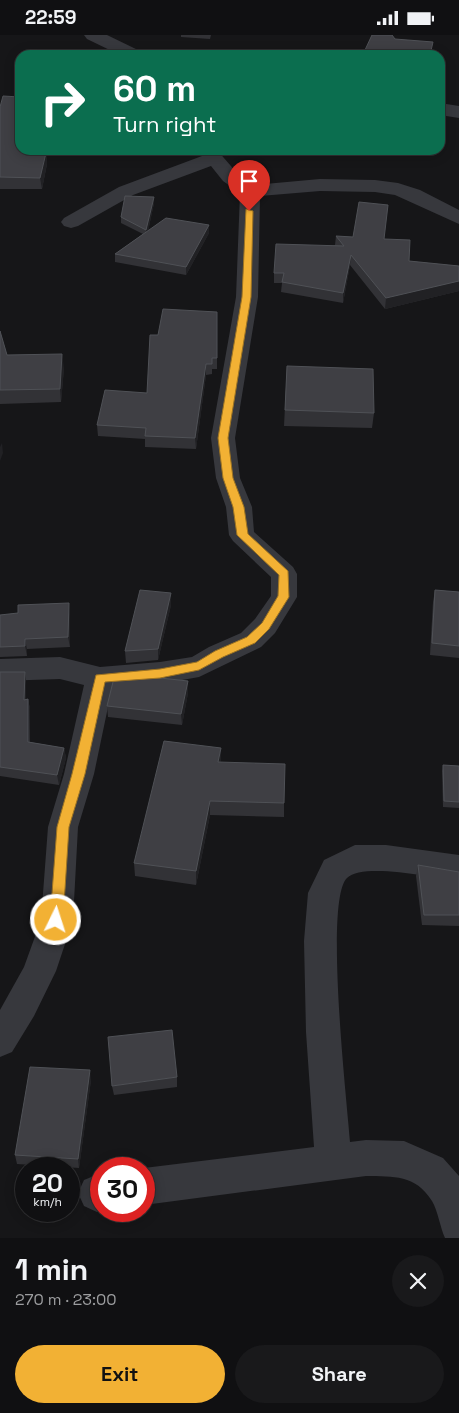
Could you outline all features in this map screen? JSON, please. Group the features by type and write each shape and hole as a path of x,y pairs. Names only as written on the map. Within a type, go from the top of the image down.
{"street":[{"path":"93,35 124,50"},
{"path":"445,110 459,111"},
{"path":"71,222 89,210 126,191 209,155"},
{"path":"212,155 230,177 250,191 320,185 390,188 413,194 459,218"},
{"path":"0,670 60,668 100,678 160,673 199,666 219,654 251,640 266,626 284,597 284,574 242,535 238,507 228,478 223,438 247,297 250,191"},
{"path":"0,1041 22,1005 39,971 56,920 63,827 79,774 100,678"},
{"path":"334,1163 322,1033 320,941 324,893 335,869 355,858 386,858 459,868"},
{"path":"155,1186 366,1158 404,1159 430,1171 448,1191 459,1227"}],"building":[{"path":"372,35 392,35 395,39 433,42 431,50 365,50"},
{"path":"3,96 15,97 15,155 46,155 40,178 0,177 0,107"},
{"path":"125,196 154,197 146,230 121,217"},
{"path":"359,202 388,205 384,239 410,240 409,261 459,266 459,281 386,298 351,255 343,293 282,282 284,273 274,273 276,244 344,246 336,236 353,237"},
{"path":"166,218 209,225 186,267 115,254"},
{"path":"163,309 217,312 217,358 212,358 212,364 206,364 195,438 145,436 146,428 97,425 105,390 147,393 150,335 158,335"},
{"path":"0,331 7,355 62,354 60,389 0,390"},
{"path":"287,366 373,369 374,413 285,410"},
{"path":"140,590 171,593 158,649 125,651"},
{"path":"435,590 459,592 459,646 432,643"},
{"path":"69,603 68,637 25,639 25,646 0,647 0,615 18,613 18,605"},
{"path":"0,672 25,672 24,700 28,699 28,742 64,748 57,775 0,767"},
{"path":"152,675 151,677 188,681 181,714 107,706 114,678"},
{"path":"164,741 221,748 218,762 285,764 284,803 210,801 196,871 134,863"},
{"path":"443,765 459,766 459,802 444,801"},
{"path":"418,865 459,872 459,915 424,915"},
{"path":"172,1030 177,1077 112,1086 108,1037"},
{"path":"30,1067 90,1070 78,1157 15,1155"}],"route":[{"path":"56,920 63,827 79,774 100,678 160,673 199,666 219,654 251,640 266,626 284,597 284,574 242,535 238,507 228,478 223,438 247,297 249,211"}]}
